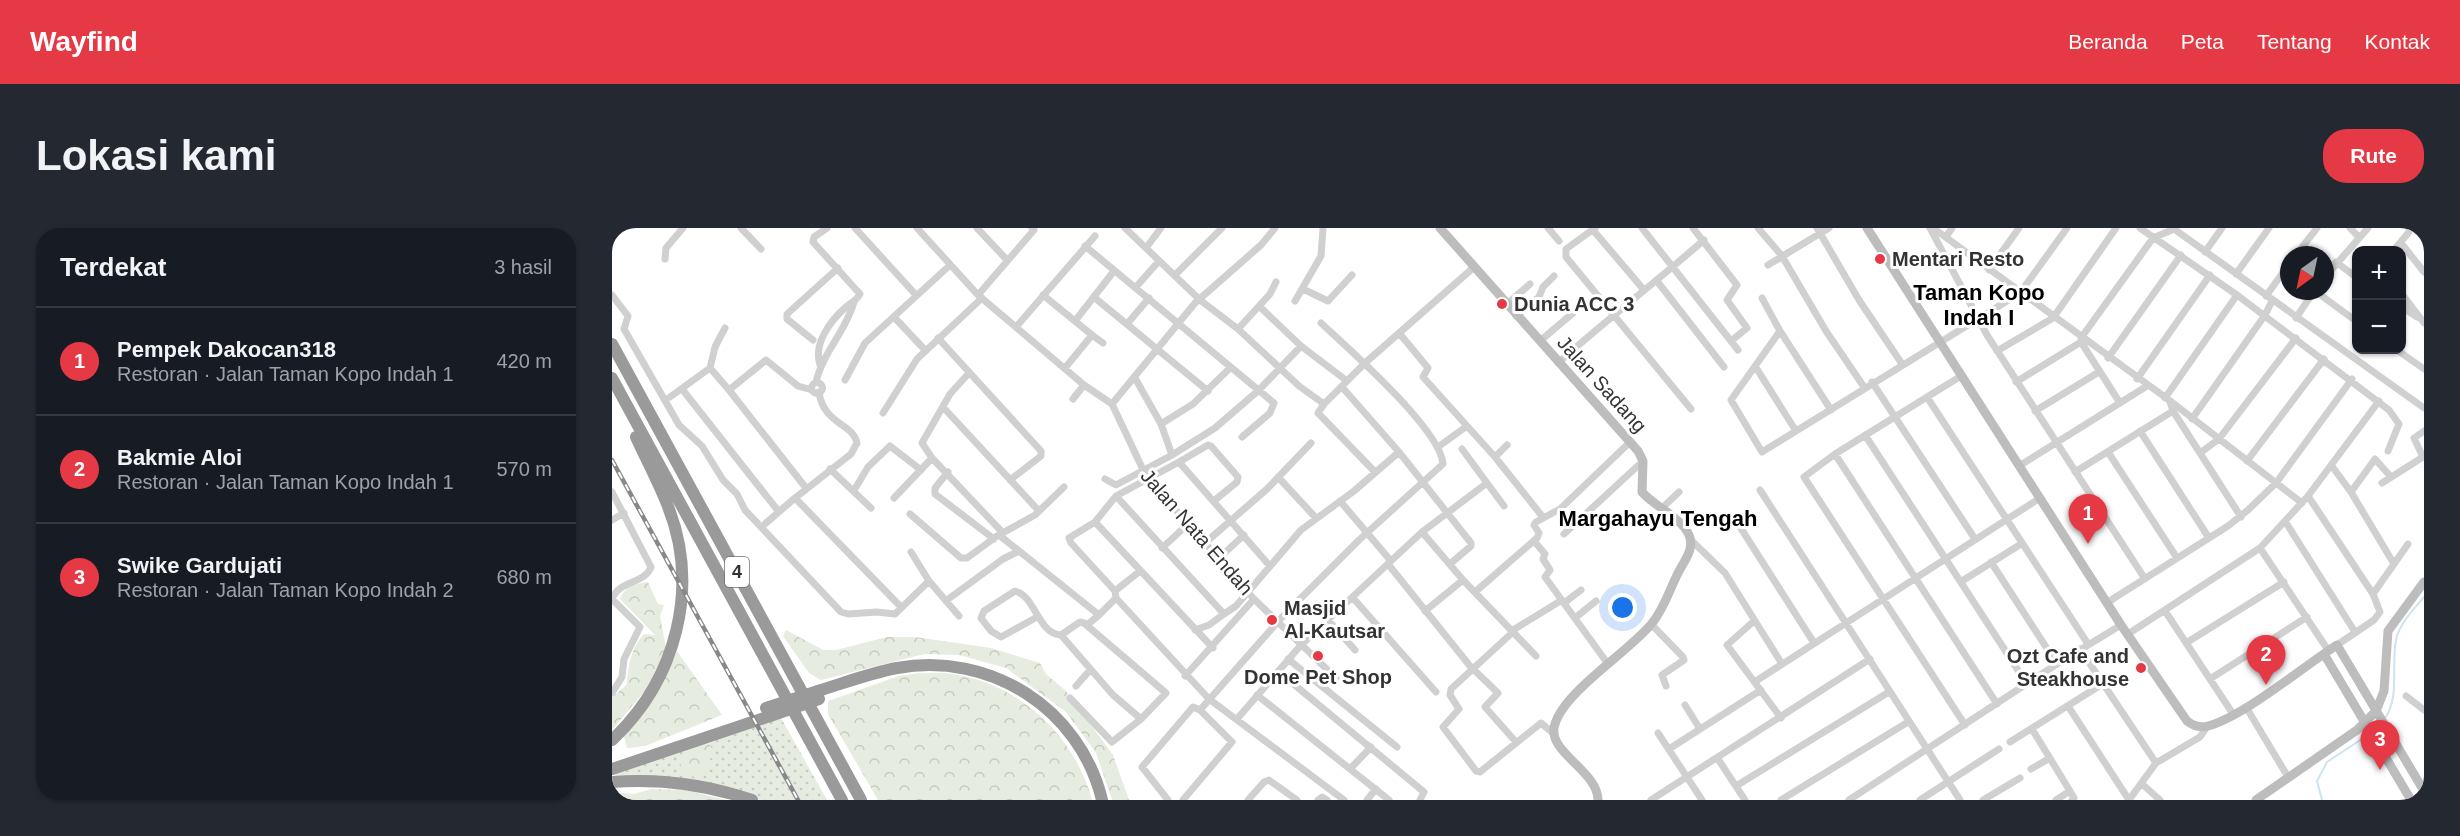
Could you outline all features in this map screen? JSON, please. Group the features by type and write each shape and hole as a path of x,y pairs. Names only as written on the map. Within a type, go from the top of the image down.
{"highway":[{"name":"4","path":"612,344 861,800"},
{"name":"4","path":"612,378 842,800"},
{"path":"612,387 668,504 675,528 683,588 678,624 666,667 643,705 612,740"},
{"path":"612,764 897,668 952,666 991,674 1021,688 1058,719 1087,759 1102,800"},
{"path":"819,695 904,672 958,671 992,680 1034,703 1062,730 1080,756 1097,800"},
{"path":"612,769 768,712"},
{"path":"834,750 871,800"},
{"path":"612,782 675,781 710,787 752,800"}],"main road":[{"name":"Jalan Sadang","path":"1440,228 1473,268 1630,442 1644,461 1641,489 1684,527 1690,538"},
{"path":"1867,228 2121,625 2187,721 2196,726 2207,727 2234,714 2337,645 2424,791"},
{"path":"1598,800 1595,786 1559,745 1553,733 1556,720 1608,664 1651,624 1689,553 1690,538"},
{"path":"2256,800 2368,725 2377,713 2384,691 2388,631 2424,582"},
{"path":"2326,652 2411,800"}],"street":[{"path":"665,259 671,242 683,228"},
{"path":"741,228 761,249"},
{"path":"820,365 817,356 819,343 839,314 860,294 813,242 814,237 826,228"},
{"path":"855,228 916,295"},
{"path":"917,228 949,266 980,297 1084,385 1112,404 1200,300 1261,245 1275,228"},
{"path":"977,228 1007,260"},
{"path":"1125,228 1200,300 1238,329 1279,368 1324,404"},
{"path":"1146,248 1161,228"},
{"path":"1175,275 1222,228"},
{"path":"1295,301 1321,256 1323,228"},
{"path":"1548,228 1559,241"},
{"path":"1642,228 1738,350"},
{"path":"1693,228 1737,285 1727,300 1748,328 1731,341"},
{"path":"1758,228 1782,256 1826,331 1864,387"},
{"path":"1768,264 1819,231 1829,228"},
{"path":"1931,228 2081,340 2167,399 2302,503"},
{"path":"1931,228 1977,318 1997,351 2145,579"},
{"path":"1946,237 1952,228"},
{"path":"1989,270 2019,228"},
{"path":"1780,332 1731,401 1760,452 1764,452 1872,382 2020,293 2067,228"},
{"path":"1997,351 2053,318 2116,228"},
{"path":"2140,228 2265,315 2396,416 2399,424 2388,451"},
{"path":"2016,382 2081,340 2153,238 2174,228 2272,301 2424,408"},
{"path":"2205,252 2222,228"},
{"path":"2236,274 2269,228"},
{"path":"2303,246 2317,228"},
{"path":"2350,228 2359,237"},
{"path":"2334,265 2368,228"},
{"path":"2398,246 2409,228"},
{"path":"883,413 925,350 980,297 1007,260 1034,229"},
{"path":"1644,290 1594,229 1564,253 1691,409"},
{"path":"1819,231 1859,300 1902,364"},
{"path":"1016,327 1095,236"},
{"path":"1558,363 1614,313 1657,281 1704,240"},
{"path":"2401,243 2424,272"},
{"path":"1085,246 1149,298 1177,325 1275,403 1274,408 1242,437"},
{"path":"2108,358 2181,255"},
{"path":"1136,287 1159,261"},
{"path":"2336,262 2352,274"},
{"path":"845,380 865,344 949,266"},
{"path":"813,340 787,319 787,314 838,268"},
{"path":"1375,472 1318,411 1365,363 1473,268"},
{"path":"1076,321 1114,271"},
{"path":"1303,289 1329,301 1352,275"},
{"path":"2137,379 2210,275"},
{"path":"1516,316 1539,297 1542,287 1554,276"},
{"path":"2266,296 2280,277"},
{"path":"1657,281 1724,367"},
{"path":"1238,329 1259,306 1276,282"},
{"path":"1506,304 1530,284"},
{"path":"612,295 628,316 624,329 679,425 702,446 723,480 737,494 745,510 844,614 877,612 891,615 928,581"},
{"path":"1043,295 1103,343"},
{"path":"2167,399 2237,295"},
{"path":"1095,298 1208,391"},
{"path":"1127,324 1149,298"},
{"path":"1762,298 1780,332 1831,410"},
{"path":"2406,299 2423,322"},
{"path":"2296,318 2309,300"},
{"path":"2327,300 2352,318"},
{"path":"2192,419 2265,315 2272,301"},
{"path":"766,523 855,450 857,439 829,417 815,391 820,365 847,320 854,302"},
{"path":"1259,306 1301,346 1347,381"},
{"path":"2406,310 2423,322"},
{"path":"1540,341 1573,313"},
{"path":"894,317 925,350"},
{"path":"1200,710 1278,621 1367,532 1442,466 1438,447 1365,363 1321,323"},
{"path":"670,397 710,368 716,346 725,328"},
{"path":"1400,334 1428,368 1423,378 1495,457 1542,516"},
{"path":"1065,368 1092,335"},
{"path":"938,338 1041,451 1041,456 1010,480"},
{"path":"2200,453 2219,439 2296,338"},
{"path":"2081,340 2120,403"},
{"path":"1301,346 1259,390 1215,428 1144,474 1116,496 1095,522 1071,536 1070,540 1185,675 1209,699 1344,800"},
{"path":"2403,354 2424,369"},
{"path":"2247,461 2324,359"},
{"path":"729,390 766,360 798,386 815,391"},
{"path":"1755,366 1796,431"},
{"path":"710,368 806,488"},
{"path":"1161,423 1179,414 1208,391 1230,368"},
{"path":"2035,411 2099,372"},
{"path":"969,373 950,394 922,443 932,458 948,472 998,535"},
{"path":"1961,376 1807,473 1805,482 1965,725"},
{"path":"1135,378 1161,423 1172,455"},
{"path":"2108,602 2241,517 2276,483 2352,380"},
{"path":"1872,382 1976,539"},
{"path":"1073,399 1084,385"},
{"path":"2019,466 2147,386"},
{"path":"1342,387 1399,452 1471,545 1450,564"},
{"path":"682,389 779,512"},
{"path":"1927,397 2088,644"},
{"path":"2167,399 2241,517"},
{"path":"2128,634 2260,548 2308,496 2379,401"},
{"name":"Jalan Nata Endah","path":"1112,404 1144,474 1254,599 1336,678"},
{"path":"943,407 1039,511"},
{"path":"2075,472 2173,411"},
{"path":"1438,447 1467,426"},
{"path":"2140,431 2209,538"},
{"path":"2382,483 2423,457 2414,438 2424,431"},
{"path":"1866,435 2027,684"},
{"path":"1475,592 1534,541 1539,533 1534,524 1542,516 1560,509 1630,442"},
{"path":"1205,543 1278,477 1311,443"},
{"path":"1105,479 1116,485 1179,462 1208,445 1238,477 1236,482 1215,500"},
{"path":"1495,457 1507,445"},
{"path":"856,487 868,467 890,446 921,470"},
{"path":"1462,449 1504,506"},
{"path":"1195,630 1209,625 1224,614 1248,591 1301,530 1399,452"},
{"path":"2108,452 2177,558"},
{"path":"1835,454 1997,704"},
{"path":"894,498 932,458"},
{"path":"2351,492 2375,459 2391,477"},
{"path":"1564,534 1644,461"},
{"path":"1179,462 1215,500 1269,565"},
{"path":"2331,465 2351,492 2394,564"},
{"path":"830,469 871,508"},
{"path":"948,472 935,488 935,494 998,535 1099,615"},
{"path":"1278,477 1316,518"},
{"path":"1237,719 1301,645 1422,532 1487,483"},
{"path":"910,514 962,558 970,556 998,535 1024,523 1064,487"},
{"path":"1760,490 1960,800"},
{"path":"612,492 651,567 645,576 617,590 612,599 640,627 624,659 622,677 612,693"},
{"path":"1661,509 1679,492"},
{"path":"1116,496 1224,614"},
{"path":"2308,496 2373,594 2380,612 2374,620 2337,645"},
{"path":"795,498 901,607"},
{"path":"1756,681 2040,498"},
{"path":"1340,501 1367,532 1425,611 1498,694 1485,707 1516,742"},
{"path":"612,520 624,513"},
{"path":"1735,519 1814,643"},
{"path":"2286,521 2355,632"},
{"path":"1095,522 1213,648"},
{"path":"1162,548 1187,525"},
{"path":"1422,532 1463,580 1514,630 1536,656"},
{"path":"1219,558 1244,535"},
{"path":"1690,538 1725,573 1782,664"},
{"path":"1534,541 1545,555 1543,559 1550,570 1545,578 1608,664"},
{"path":"1962,581 2021,544"},
{"path":"2373,594 2408,544"},
{"path":"2260,548 2307,617 2326,652"},
{"path":"947,600 978,576 1019,551"},
{"path":"911,552 928,581 959,616"},
{"path":"1991,562 2057,664"},
{"path":"1087,625 1140,571"},
{"path":"1425,611 1463,580"},
{"path":"2186,643 2284,582"},
{"path":"1553,733 1542,722 1479,772 1443,727 1459,709 1450,695 1450,689 1514,630 1581,590"},
{"path":"1037,616 1001,637 991,632 981,618 984,611 1015,591 1022,593 1037,616 1055,635 1061,635 1080,622 1087,625 1165,692 1164,697 1141,719 1112,742 1070,698"},
{"path":"1353,598 1436,692"},
{"path":"1185,675 1213,648 1254,599"},
{"path":"1575,618 1596,601"},
{"path":"2164,611 2234,714"},
{"path":"2210,679 2307,617"},
{"path":"1328,620 1355,650"},
{"path":"1727,645 1754,621"},
{"path":"1651,624 1684,660 1662,675 1666,687"},
{"path":"1849,800 2088,644 2121,625"},
{"path":"1061,635 1113,695 1141,719"},
{"path":"1722,637 1781,718"},
{"path":"2080,650 2156,763"},
{"path":"1288,659 1397,747"},
{"path":"1652,800 1663,797 1687,777 1870,659"},
{"path":"1076,687 1090,670"},
{"path":"1279,672 1424,792 1420,800"},
{"path":"2010,742 2104,683"},
{"path":"1669,749 1761,690"},
{"path":"1736,786 1889,692"},
{"path":"1257,695 1389,800"},
{"path":"2406,696 2424,710"},
{"path":"1685,705 1700,729"},
{"path":"2068,706 2129,800 2156,763 2200,737 2207,727"},
{"path":"2246,707 2288,777"},
{"path":"1168,800 1142,767 1190,708 1200,710 1232,742 1183,800"},
{"path":"1781,800 1908,722"},
{"path":"2032,729 2073,797 2056,800"},
{"path":"1658,733 1702,800"},
{"path":"1350,769 1371,747"},
{"path":"1920,800 1999,749"},
{"path":"2031,769 2050,758"},
{"path":"1718,759 1744,800"},
{"path":"1983,800 2020,778"},
{"path":"1248,800 1264,782 1269,780 1297,800"},
{"path":"2142,784 2160,800"},
{"path":"1366,800 1376,789"},
{"path":"1318,800 1322,797 1327,800"}],"green space":[{"path":"648,582 658,604 664,605 660,616 666,647 648,687 612,730 612,698 627,684 633,651 644,634 655,635 620,599 624,591 631,586"},
{"path":"786,630 823,650 836,650 887,637 915,637 991,648 1040,663 1046,674 1066,691 1113,755 1129,800 1112,800 1096,753 1066,712 1006,668 959,655 924,654 821,680 809,673 783,636"},
{"path":"677,651 722,715 645,746 627,748 623,733 654,694"},
{"path":"948,673 977,679 1000,688 1021,701 1041,716 1058,734 1084,777 1092,800 878,800 828,714 828,701 899,676"},
{"path":"781,718 827,800 760,800 733,789 617,777 614,773 686,749 712,749 709,743"},
{"path":"709,743 712,749 705,770 694,777 683,772 680,762 686,749"},
{"path":"652,789 685,790 727,800 612,800 612,792 634,794"}],"waterway":[{"path":"2385,718 2390,710 2394,691 2396,640 2407,617 2424,597"},
{"path":"2372,731 2381,723"},
{"path":"2322,800 2317,781 2327,762 2368,735"}],"railway":[{"path":"612,460 798,800"}],"place":[{"name":"Mentari Resto","path":"1880,259"},
{"name":"Dunia ACC 3","path":"1502,304"},
{"name":"Pempek Dakocan318","path":"2088,544"},
{"name":"Masjid Al-Kautsar","path":"1272,620"},
{"name":"Dome Pet Shop","path":"1318,656"},
{"name":"Ozt Cafe and Steakhouse","path":"2141,668"},
{"name":"Bakmie Aloi","path":"2266,685"},
{"name":"Swike Gardujati","path":"2380,770"}],"district":[{"name":"Taman Kopo Indah I","path":"1979,304"},
{"name":"Margahayu Tengah","path":"1658,518"}]}
